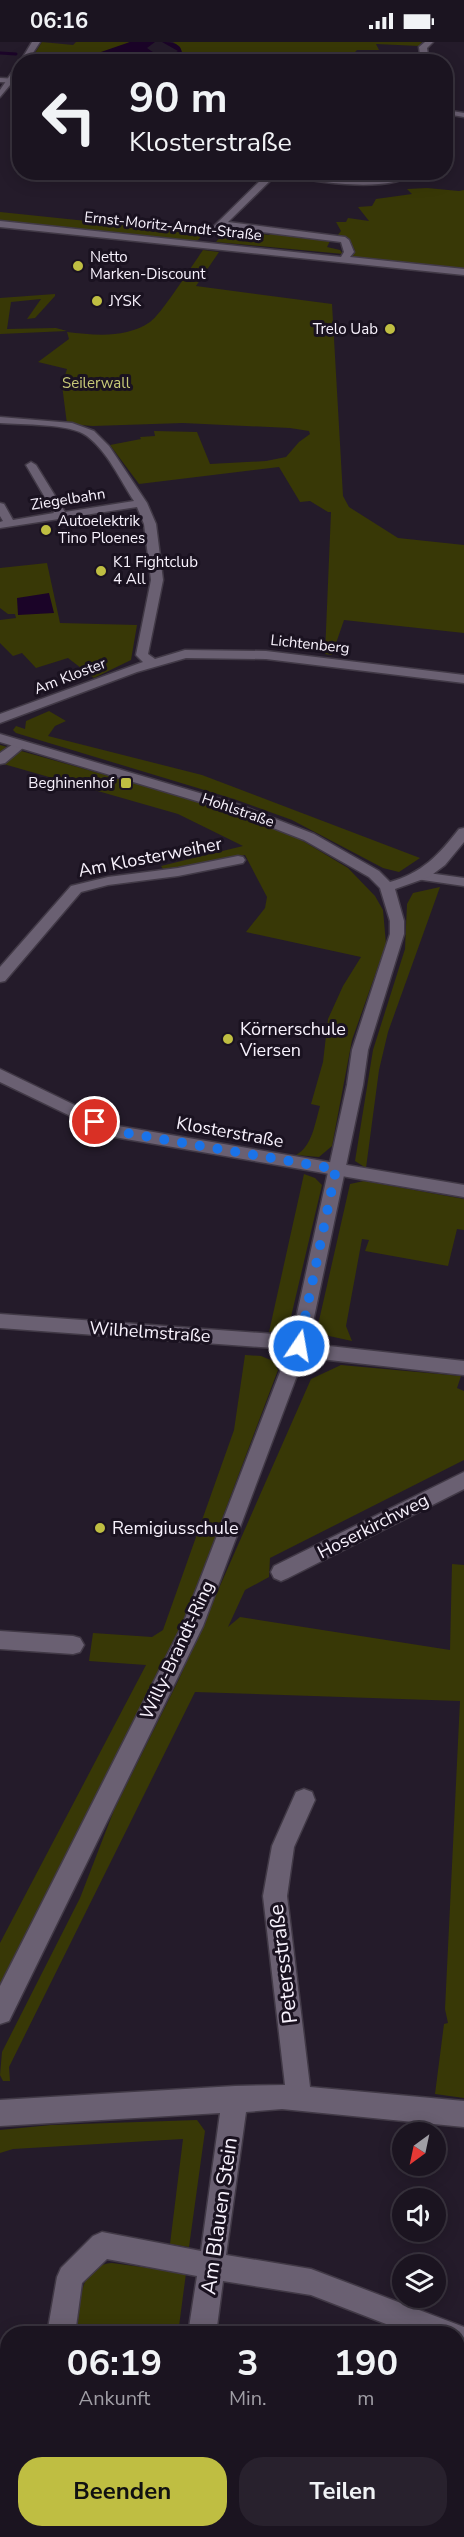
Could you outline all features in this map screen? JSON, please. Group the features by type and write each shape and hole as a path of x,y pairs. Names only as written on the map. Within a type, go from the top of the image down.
{"street":[{"path":"0,96 12,83"},
{"path":"203,244 266,180"},
{"path":"335,180 396,180"},
{"name":"Ernst-Moritz-Arndt-Straße","path":"0,224 464,272"},
{"name":"Ernst-Moritz-Arndt-Straße","path":"221,224 345,240 349,252 344,259"},
{"path":"0,420 72,426 90,433 105,448 141,503 150,524 157,580 142,655 152,663"},
{"path":"31,465 62,515"},
{"name":"Ziegelbahn","path":"5,524 141,503"},
{"path":"0,506 5,524"},
{"name":"Lichtenberg","path":"152,663 185,654 266,655 464,679"},
{"name":"Am Kloster","path":"0,720 152,663"},
{"name":"Hohlstraße","path":"0,738 203,797 283,826 334,850 374,874 387,887"},
{"path":"0,760 19,744"},
{"path":"387,887 421,876 435,868 464,832"},
{"name":"Am Klosterweiher","path":"0,977 76,889 238,860"},
{"path":"421,876 464,882"},
{"name":"Willy-Brandt-Ring","path":"0,2012 193,1626 299,1346 360,1050 397,934 397,921 387,887"},
{"name":"Klosterstraße","path":"0,1075 114,1131 464,1191"},
{"name":"Wilhelmstraße","path":"0,1321 274,1341 299,1346"},
{"path":"299,1346 329,1353 464,1368"},
{"name":"Hoserkirchweg","path":"281,1572 464,1480"},
{"path":"0,1640 73,1645"},
{"name":"Petersstraße","path":"299,2098 275,1896 283,1846 304,1800"},
{"path":"0,2113 236,2098 299,2098 464,2114"},
{"name":"Am Blauen Stein","path":"203,2326 236,2098"},
{"path":"62,2326 70,2277 102,2245 311,2282 426,2326"}],"green space":[{"path":"42,42 73,45 76,42 130,42 107,54 34,54"},
{"path":"173,42 422,42 419,46 376,44 379,50 357,50 353,54 181,54 180,47"},
{"path":"407,189 464,190 464,269 349,257 355,250 345,237 337,236 341,231 336,222 346,222 348,218 369,221 358,207 372,206 376,199 412,194"},
{"path":"0,212 154,228 158,224 207,230 198,240 193,241 0,221"},
{"path":"230,225 269,235 272,233 331,239 327,247 340,250 343,254 216,242"},
{"name":"Seilerwall","path":"203,250 219,252 196,286 332,304 343,496 349,507 398,538 464,545 464,633 344,620 332,655 325,654 331,512 310,501 300,502 279,467 139,484 110,445 141,439 140,437 155,436 154,431 197,432 210,464 266,461 286,457 299,442 310,434 309,431 183,423 93,426 67,424 62,385 67,369 38,362 69,339 67,332 109,335 130,331 150,322 169,300"},
{"path":"55,294 35,318 27,319 41,299 11,302 7,329 56,328 67,331 0,334 0,298"},
{"path":"47,563 60,623 137,625 131,660 94,678 68,658 36,668 22,653 13,656 0,643 0,620 16,618 15,614 8,614 0,608 0,568"},
{"path":"49,711 66,721 55,726 48,736 202,775 420,858 399,872 383,868 292,820 234,799 16,733 13,730 16,726 25,729 26,721"},
{"path":"0,745 215,806 298,838 348,868 375,896 383,910 386,944 352,1040 332,1146 319,1157 296,1155 309,1140 320,1106 311,1104 323,1062 328,1019 343,986 361,957 246,932 265,908 267,897 245,855 165,872 161,866 243,846 178,814 0,763"},
{"path":"440,887 388,1032 379,1070 366,1168 355,1161 373,1050 405,949 407,904 413,893"},
{"path":"304,1174 315,1178 322,1185 290,1321 280,1330 269,1332"},
{"path":"364,1181 464,1199 464,1230 457,1229 448,1266 365,1251 369,1240 362,1239 346,1326 352,1341 329,1336 318,1325 350,1184"},
{"path":"245,1355 261,1356 273,1361 278,1370 184,1620 0,1985 0,1943 146,1665 89,1661 93,1633 152,1637 163,1630 234,1430"},
{"path":"341,1365 461,1376 457,1388 464,1391 464,1460 270,1558 269,1577 245,1590 228,1627 240,1617 450,1650 452,1564 464,1565 464,2098 435,2094 444,2024 448,2023 445,2009 460,1701 195,1692 9,2067 10,2081 3,2081 0,2075 2,2052 80,1898 114,1810 179,1679 311,1379"},
{"path":"197,2120 205,2131 189,2247 170,2244 183,2139 13,2149 0,2153 0,2130 51,2125"},
{"path":"112,2263 186,2273 179,2326 76,2326 86,2279 92,2271"}],"shaded area":[{"path":"130,42 155,42 147,48 158,54 97,54"},
{"path":"162,42 178,45 182,53 170,54 178,51"},
{"path":"49,593 54,613 18,615 17,598"}],"waterway":[{"path":"0,53 16,54"}],"place":[{"name":"Netto Marken-Discount","path":"78,266"},
{"name":"JYSK","path":"97,301"},
{"name":"Trelo Uab","path":"390,329"},
{"name":"Autoelektrik Tino Ploenes","path":"46,530"},
{"name":"K1 Fightclub 4 All","path":"101,571"},
{"name":"Beghinenhof","path":"126,783"},
{"name":"Körnerschule Viersen","path":"228,1039"},
{"name":"Remigiusschule","path":"100,1528"}],"route":[{"path":"95,1122 114,1131 336,1169 299,1346"}]}
